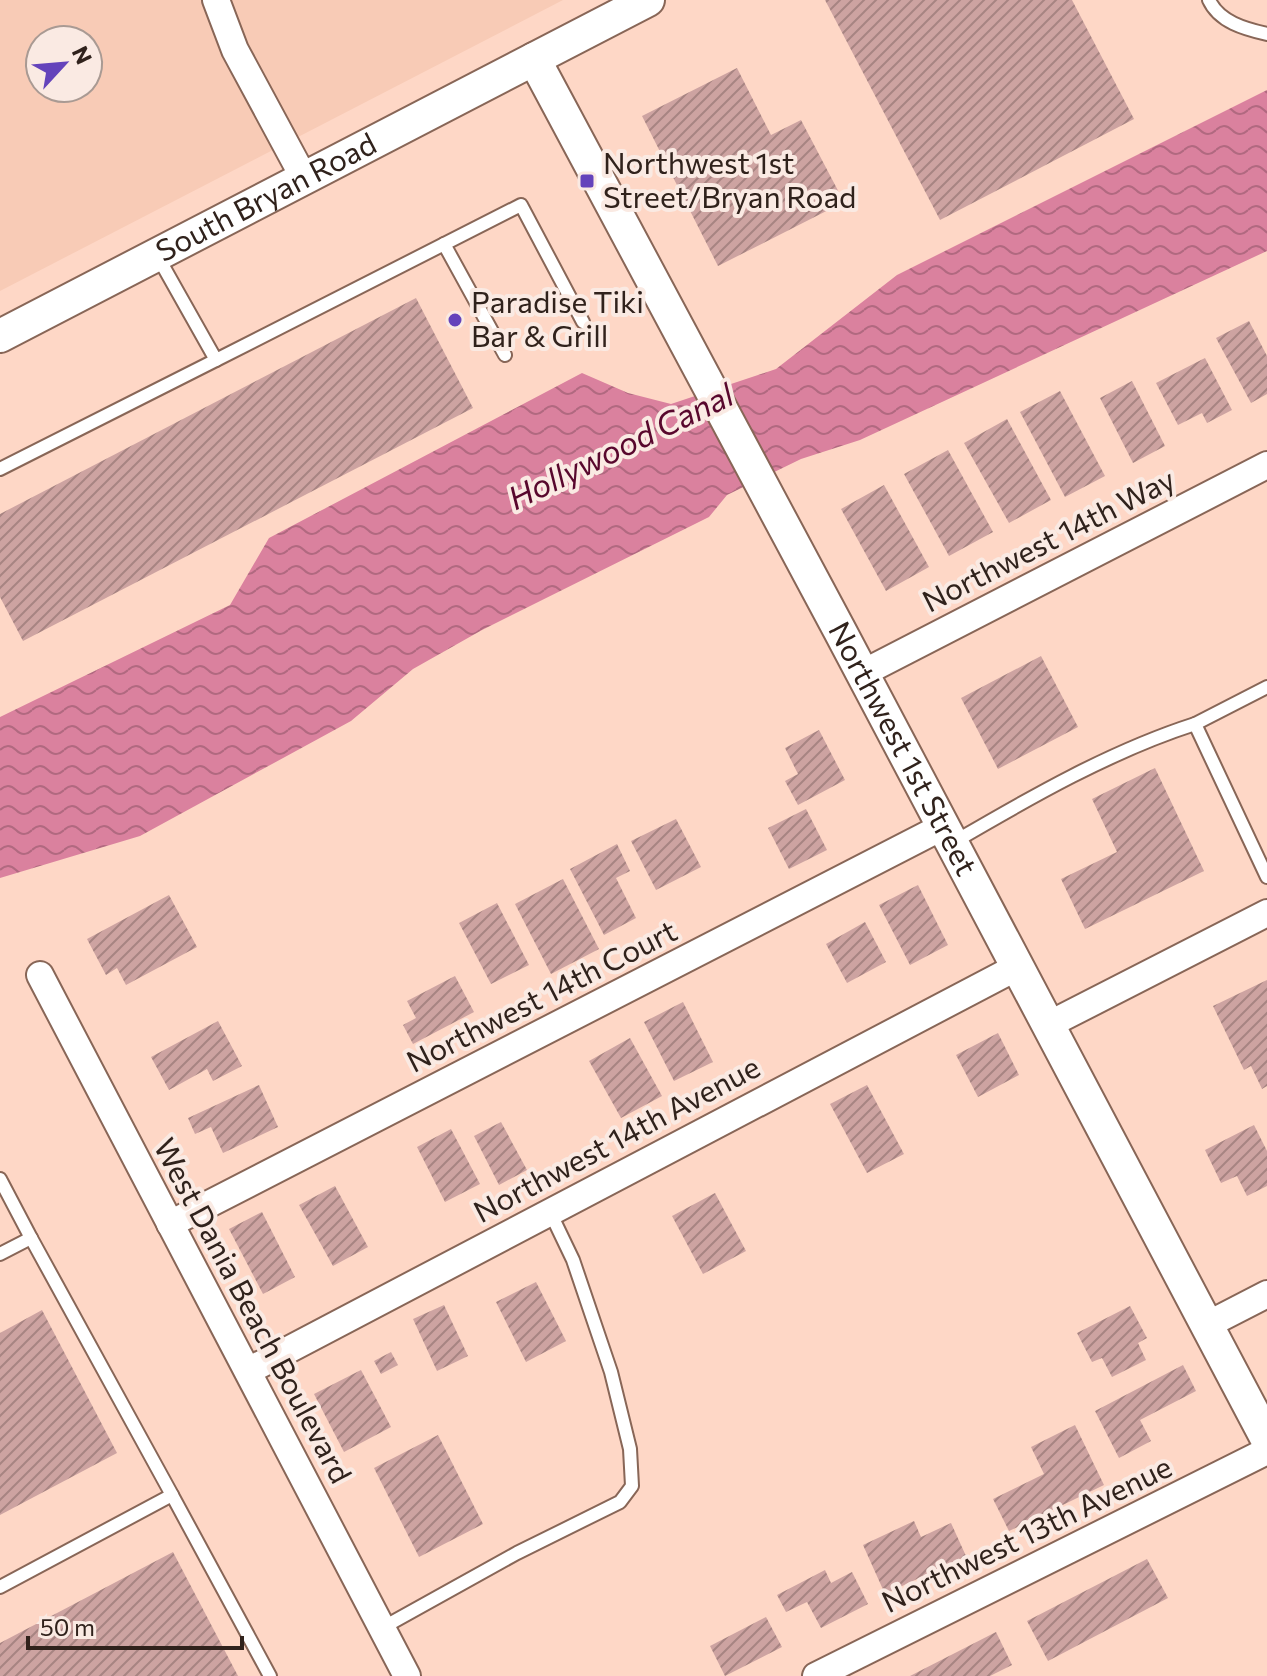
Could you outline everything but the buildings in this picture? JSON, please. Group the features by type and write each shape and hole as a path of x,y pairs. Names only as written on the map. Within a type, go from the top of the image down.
{"street":[{"path":"216,0 235,50 304,178"},
{"name":"South Bryan Road","path":"0,336 648,0"},
{"name":"Northwest 1st Street","path":"534,59 706,374 861,674 1267,1439"},
{"name":"Northwest 14th Way","path":"861,674 1267,465"},
{"name":"Northwest 14th Court","path":"170,1224 947,835"},
{"path":"1048,1025 1267,913"},
{"name":"Northwest 14th Avenue","path":"248,1371 1017,967"},
{"name":"West Dania Beach Boulevard","path":"40,975 407,1676"},
{"path":"1207,1325 1267,1294"},
{"name":"Northwest 13th Avenue","path":"816,1676 1267,1451"}],"lane":[{"path":"1209,0 1213,9 1240,27 1267,34"},
{"path":"0,469 521,205 583,322"},
{"path":"444,244 505,355"},
{"path":"157,255 216,360"},
{"path":"947,835 992,819 1145,740 1195,724 1267,687"},
{"path":"1195,724 1262,853 1267,877"},
{"path":"0,1179 270,1676"},
{"path":"382,1628 517,1553 620,1502 632,1486 630,1449 611,1372 573,1260 550,1212"},
{"path":"0,1254 31,1238"},
{"path":"0,1587 172,1495"}],"shaded area":[{"path":"0,0 563,0 0,291"}],"water":[{"name":"Hollywood Canal","path":"1267,90 1267,251 860,440 801,459 727,495 709,517 482,630 413,669 351,721 140,836 0,878 0,717 230,605 269,538 582,373 628,393 671,404 776,369 897,275"}],"place":[{"name":"Northwest 1st Street/Bryan Road","path":"587,181"},
{"name":"Paradise Tiki Bar & Grill","path":"455,320"}]}
